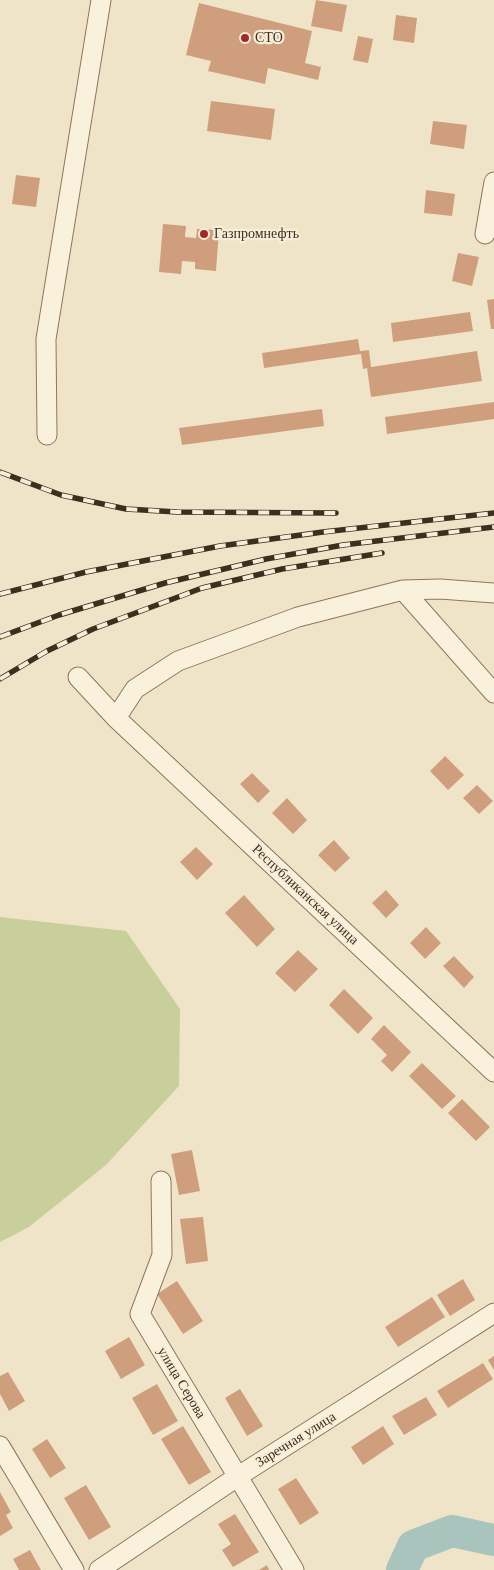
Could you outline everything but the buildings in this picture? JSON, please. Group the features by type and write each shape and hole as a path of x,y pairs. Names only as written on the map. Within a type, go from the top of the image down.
{"street":[{"path":"47,435 46,339 101,0"},
{"path":"485,234 494,182"},
{"path":"116,718 135,689 178,661 298,617 403,590 440,589 494,593"},
{"path":"403,590 494,693"},
{"name":"Республиканская улица","path":"78,677 116,718 494,1072"},
{"name":"улица Серова","path":"160,1181 162,1256 140,1314 294,1570"},
{"name":"Заречная улица","path":"99,1570 237,1477 494,1313"},
{"path":"0,1446 74,1570"}],"green space":[{"path":"0,917 126,931 180,1009 179,1086 106,1165 29,1227 0,1242"}],"waterway":[{"path":"402,1570 413,1546 452,1531 494,1540"}],"railway":[{"path":"0,472 61,495 126,509 177,512 336,513"},
{"path":"0,594 86,572 220,546 323,532 494,513"},
{"path":"0,637 59,615 165,583 266,559 343,545 494,527"},
{"path":"0,679 47,651 93,629 202,588 282,569 382,553"}],"place":[{"name":"СТО","path":"245,38"},
{"name":"Газпромнефть","path":"204,234"}]}
